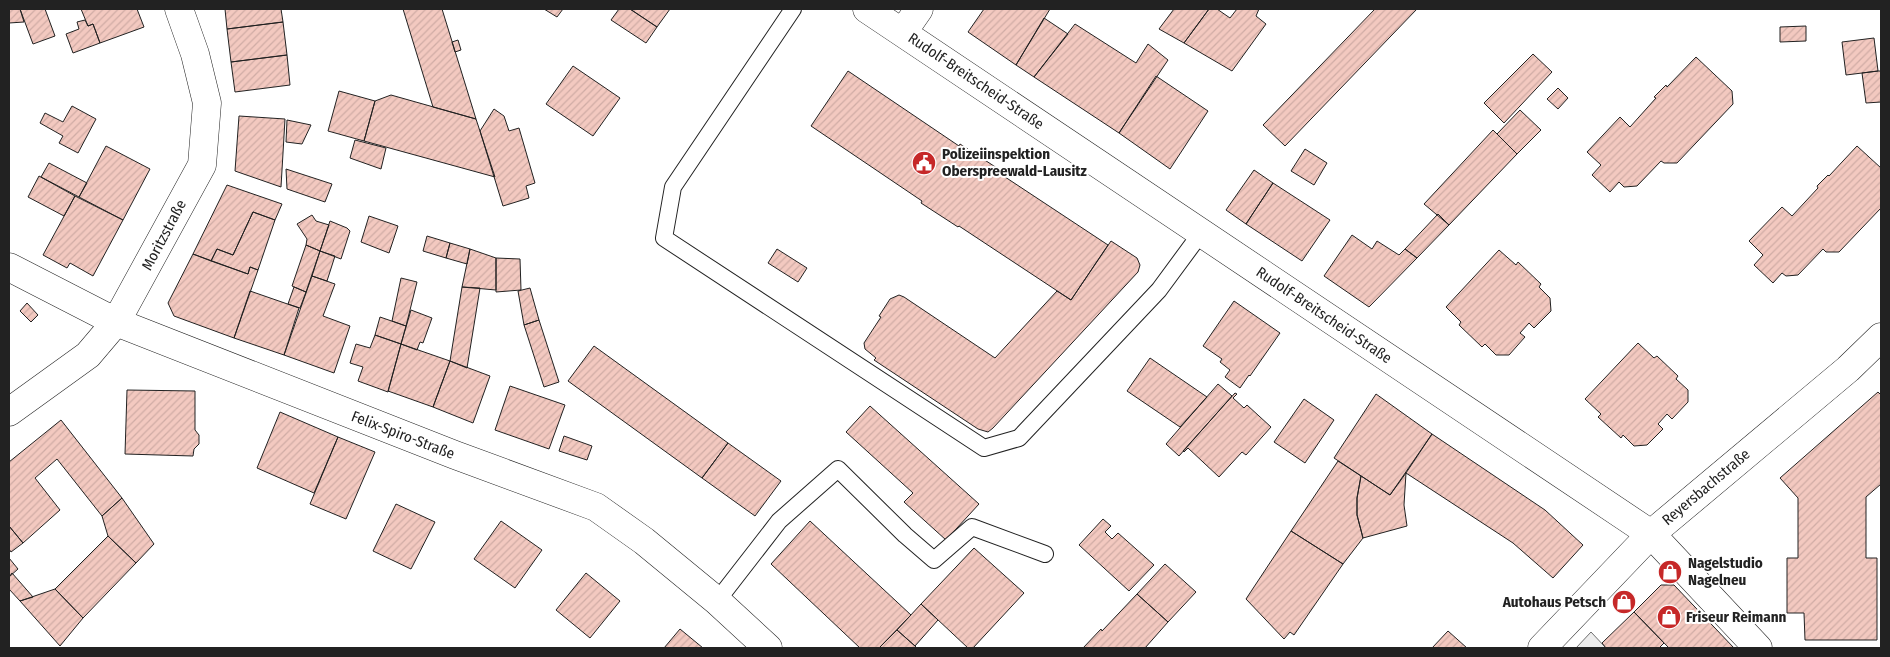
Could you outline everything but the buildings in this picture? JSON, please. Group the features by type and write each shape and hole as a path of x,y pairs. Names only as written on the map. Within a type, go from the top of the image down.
{"street":[{"name":"Moritzstraße","path":"9,412 88,355 116,322 202,165 207,103 195,54 179,9"},
{"name":"Rudolf-Breitscheid-Straße","path":"867,9 1651,534 1758,648"},
{"path":"903,32 919,9"},
{"name":"Felix-Spiro-Straße","path":"9,267 116,322 456,455 596,507 644,541 717,600 768,648"},
{"name":"Reyersbachstraße","path":"1542,648 1651,534 1848,369 1881,337"}],"lane":[{"path":"793,9 673,187 664,238 984,448 1019,438 1159,290 1202,233"},
{"path":"717,600 779,521 838,469 905,535 934,560 972,527 1045,554"}],"shaded area":[{"path":"1591,632 1606,648 1576,648"}],"place":[{"name":"Polizeiinspektion Oberspreewald-Lausitz","path":"924,163"},
{"name":"Nagelstudio Nagelneu","path":"1670,572"},
{"name":"Autohaus Petsch","path":"1624,602"},
{"name":"Friseur Reimann","path":"1669,617"}]}
